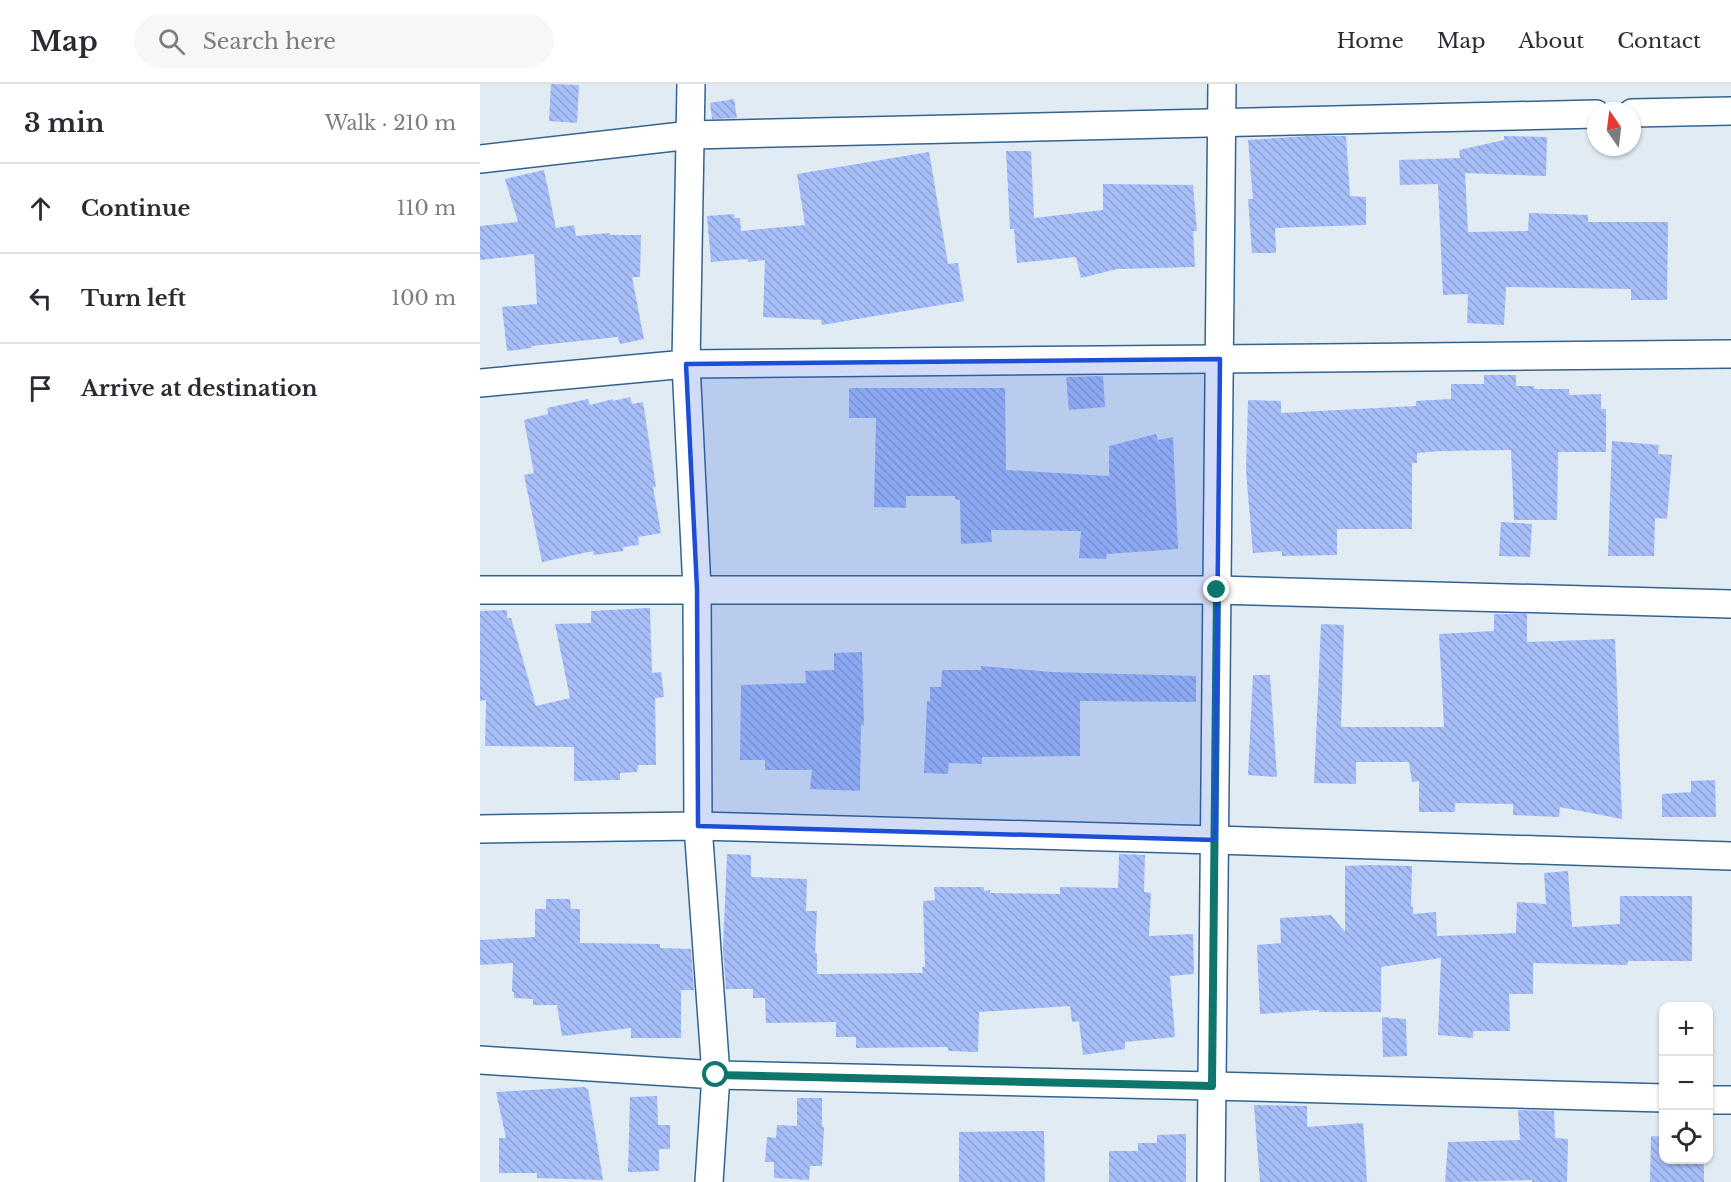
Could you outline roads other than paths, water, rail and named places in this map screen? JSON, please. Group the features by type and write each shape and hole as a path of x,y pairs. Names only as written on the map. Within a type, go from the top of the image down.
{"street":[{"path":"691,84 686,364 697,589 698,826 716,1075 709,1182"},
{"path":"1211,1182 1222,84"},
{"path":"1641,113 1731,111"},
{"path":"480,159 691,135 1587,114"},
{"path":"480,383 686,364 1731,354"},
{"path":"480,590 1217,590 1731,604"},
{"path":"480,829 698,826 1731,856"},
{"path":"480,1060 716,1075 1659,1098"},
{"path":"1713,1100 1731,1100"}]}
